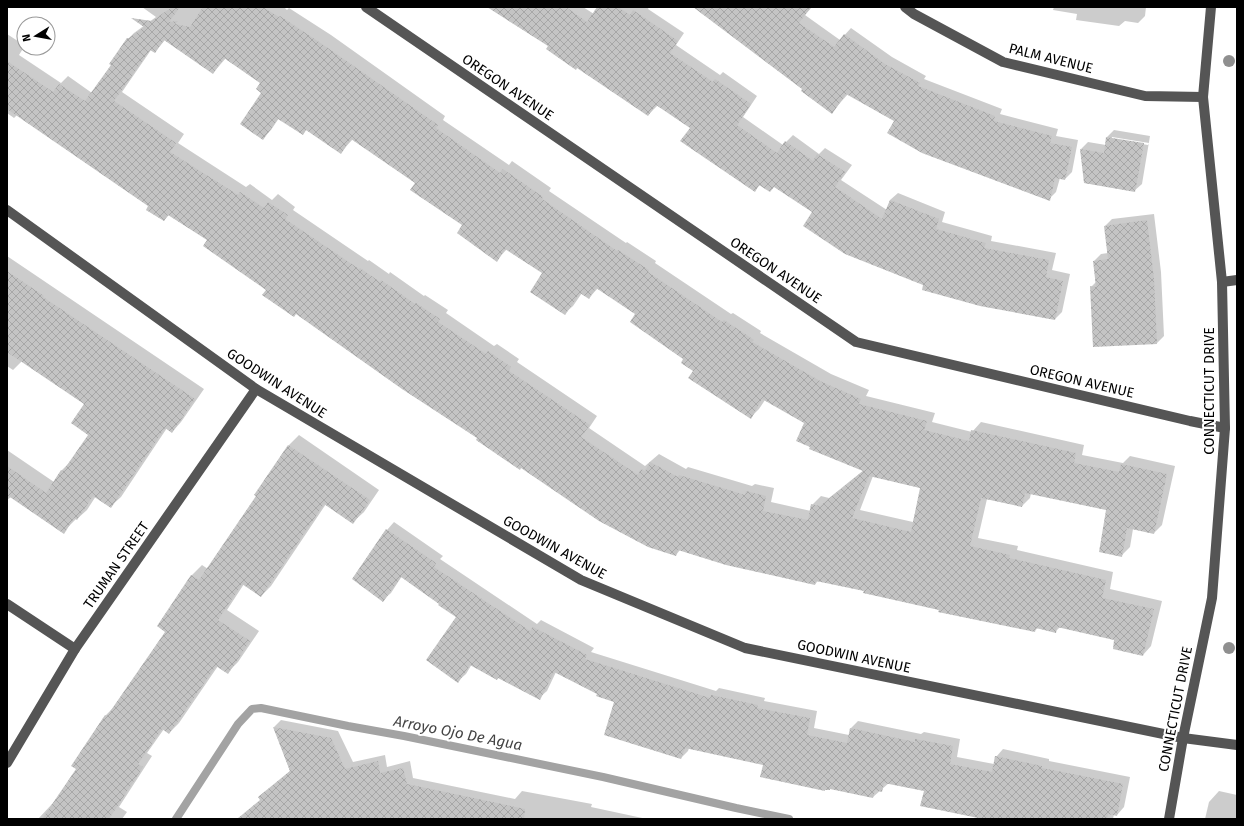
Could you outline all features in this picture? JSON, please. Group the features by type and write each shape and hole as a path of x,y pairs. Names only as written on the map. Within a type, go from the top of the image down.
{"street":[{"name":"OREGON AVENUE","path":"366,7 856,342 1174,418 1225,428"},
{"name":"PALM AVENUE","path":"905,7 914,14 1003,62 1145,96 1203,97"},
{"name":"CONNECTICUT DRIVE","path":"1169,819 1183,738 1212,598 1225,428 1222,282 1203,97 1211,7"},
{"name":"GOODWIN AVENUE","path":"7,210 256,389 581,580 744,648 1183,738 1237,745"},
{"path":"1222,282 1237,280"},
{"name":"TRUMAN STREET","path":"7,763 75,649 256,389"},
{"path":"7,604 75,649"}],"building":[{"path":"172,7 180,7 169,22 178,21 175,24 190,27 203,7 263,7 279,17 280,16 438,125 436,128 500,173 503,169 543,197 542,199 617,251 618,250 649,270 648,272 722,322 724,320 754,340 752,342 822,382 861,399 859,404 927,421 924,430 969,441 971,430 1076,453 1074,463 1119,472 1121,464 1167,474 1154,534 1127,528 1122,557 1099,552 1106,510 1025,493 1022,507 981,498 970,546 1010,555 1009,558 1106,580 1102,598 1154,609 1143,656 1113,649 1114,640 1057,627 1056,633 1036,628 1035,632 938,612 939,610 863,593 864,591 816,581 815,585 726,565 678,550 676,556 648,547 599,521 521,468 520,470 476,440 477,438 402,389 296,314 294,317 262,295 266,290 203,246 207,240 168,215 164,221 146,210 148,206 7,109 7,61 53,92 59,84 85,101 111,65 109,64 127,38 144,27 131,18 152,21","holes":["164,40 213,74 224,58 260,83 256,89 261,93 240,124 263,140 278,119 303,135 306,130 341,154 351,139 415,183 410,190 462,225 457,233 497,262 505,249 542,273 530,292 565,315 580,293 589,299 596,288 635,314 630,322 683,359 681,363 693,371 688,378 751,419 762,399 804,423 796,441 810,447 809,449 863,471 820,506 811,504 808,520 763,511 766,496 746,491 745,495 679,475 678,477 650,462 645,471 641,469 638,475 581,437 590,425 509,371 511,367 488,351 486,354 438,322 440,319 416,303 415,304 381,280 380,282 360,268 359,269 285,219 288,215 268,202 264,208 240,192 238,195 170,152 176,143 114,101 150,50 155,53","869,476 920,488 911,532 852,518"]},
{"path":"487,7 566,7 587,22 597,7 618,7 630,15 633,10 678,41 670,53 713,82 715,79 751,104 737,125 777,153 785,141 813,161 817,154 845,172 835,187 882,219 890,200 939,219 936,229 986,243 984,248 1049,260 1046,277 1063,281 1055,320 980,306 922,290 923,285 845,254 803,226 812,212 774,187 770,192 759,185 755,192 680,141 690,128 656,105 648,116 577,68 576,70 546,49 548,46"},
{"path":"693,7 811,7 799,23 834,47 844,34 885,64 920,83 918,86 995,116 994,121 1052,136 1050,143 1072,147 1065,180 1055,178 1050,201 922,153 887,133 894,121 846,94 832,114 801,91 802,89"},
{"path":"1106,137 1144,143 1135,192 1084,183 1080,149 1104,153"},
{"path":"1147,220 1154,279 1157,344 1093,347 1090,286 1096,287 1093,261 1108,259 1104,226"},
{"path":"7,271 44,296 43,297 195,399 172,433 165,428 111,508 93,496 77,520 74,518 64,534 7,495 7,466 46,493 61,470 63,471 88,435 71,423 84,404 7,352"},
{"path":"288,445 370,500 353,524 324,504 261,597 242,584 218,620 250,641 228,674 216,666 169,734 162,729 138,764 143,767 109,819 42,819 76,769 71,766 105,715 107,716 165,632 157,626 191,575 199,580 256,496 254,495"},
{"path":"386,529 436,563 434,567 530,631 533,627 587,655 585,659 710,698 711,695 758,705 757,708 810,718 807,735 847,743 850,728 915,742 915,739 953,746 950,764 992,772 995,756 1042,766 1042,768 1123,784 1117,816 1108,814 1107,819 983,819 920,806 924,791 884,783 882,792 875,790 873,798 830,789 825,791 760,777 763,765 685,748 681,759 604,735 614,702 596,696 597,694 554,672 540,700 498,678 497,680 470,665 458,683 426,660 456,617 401,577 383,602 352,579"},
{"path":"273,727 331,738 345,769 378,761 380,773 403,768 407,784 525,809 524,819 237,819 260,800 258,797 290,771"}],"waterway":[{"name":"Arroyo Ojo De Agua","path":"176,819 238,724 252,709 261,708 603,777 789,819"}]}
